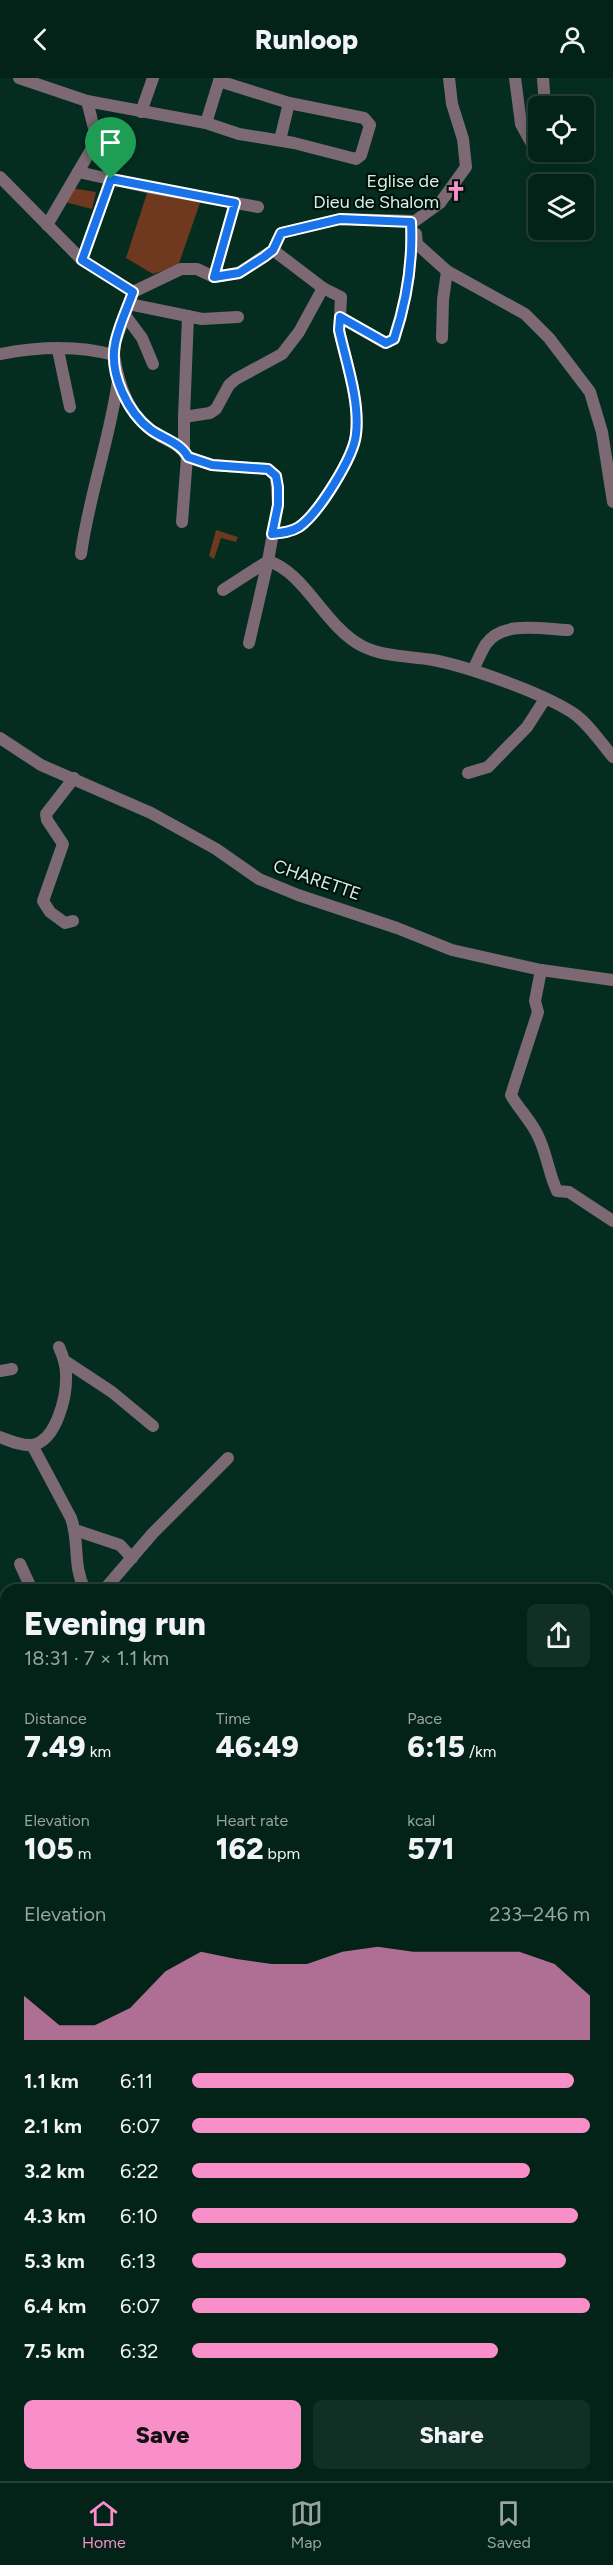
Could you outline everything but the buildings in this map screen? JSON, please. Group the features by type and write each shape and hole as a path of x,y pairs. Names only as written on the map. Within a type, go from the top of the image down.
{"street":[{"path":"20,78 87,101 206,123 239,134 280,140 356,159 361,155 370,126 364,118 289,103 220,80 206,123"},
{"path":"141,112 153,78"},
{"path":"249,643 278,505 276,476 268,469 212,465 186,453 142,424 124,396 118,379 114,355 115,343 129,303 181,269 197,269 214,277 239,273 273,250 281,233 340,219 413,221 440,203 466,167 463,139 452,105 449,78"},
{"path":"515,78 521,124 528,137"},
{"path":"543,78 544,96"},
{"path":"46,225 95,143 95,132 87,101"},
{"path":"280,140 289,103"},
{"path":"78,172 258,207"},
{"path":"0,177 46,225 129,303 153,364"},
{"path":"82,260 111,179"},
{"path":"214,277 235,203"},
{"path":"413,221 417,244 447,271 525,314 549,338 590,392 602,432 613,502"},
{"path":"340,317 386,343 394,339 402,313 410,269 413,221"},
{"path":"272,534 292,531 310,518 345,464 357,435 354,401 339,330 340,297 323,288 273,250"},
{"path":"442,338 442,300 447,271"},
{"path":"184,417 210,413 216,409 229,385 236,379 282,354 299,332 323,288"},
{"path":"129,303 202,319 237,317"},
{"path":"182,522 186,453 184,417 188,316"},
{"path":"0,354 26,349 92,348 114,355"},
{"path":"58,350 70,407"},
{"path":"81,554 87,511 105,449 118,379"},
{"path":"223,590 268,561"},
{"path":"268,561 287,571 340,630 360,645 380,653 432,660 473,670 545,699 574,714 613,758"},
{"path":"473,670 487,643 498,633 516,628 568,630"},
{"path":"468,773 489,766 527,727 545,699"},
{"name":"CHARETTE","path":"0,738 41,765 74,778 183,830 259,879 452,950 541,970 613,980"},
{"path":"73,921 65,923 50,912 43,901 63,844 47,820 46,814 74,778"},
{"path":"541,970 535,1001 538,1012 511,1095 528,1116 540,1138 557,1191 569,1192 613,1221"},
{"path":"0,1437 15,1443 32,1444 47,1435 59,1417 67,1375 65,1361 59,1347"},
{"path":"65,1361 112,1392 153,1426"},
{"path":"32,1444 75,1530 76,1574 82,1584"},
{"path":"109,1584 228,1458"},
{"path":"75,1530 120,1545 132,1558"},
{"path":"20,1564 29,1584"}],"shaded area":[{"path":"71,188 96,192 92,209 65,202"},
{"path":"148,190 200,203 178,266 153,274 126,258"},
{"path":"216,530 238,537 236,542 221,538 214,559 209,556"}],"place":[{"name":"Eglise de Dieu de Shalom","path":"456,191"}],"route":[{"path":"111,179 235,203 214,277 239,273 273,250 281,233 300,227 340,219 411,222 410,269 402,313 394,339 386,343 351,321 340,317 339,330 356,411 357,435 345,464 310,518 292,531 272,534 278,505 278,487 276,476 268,469 212,465 188,457 184,449 142,424 124,396 118,379 114,355 115,343 133,292 82,260 111,179"}]}
